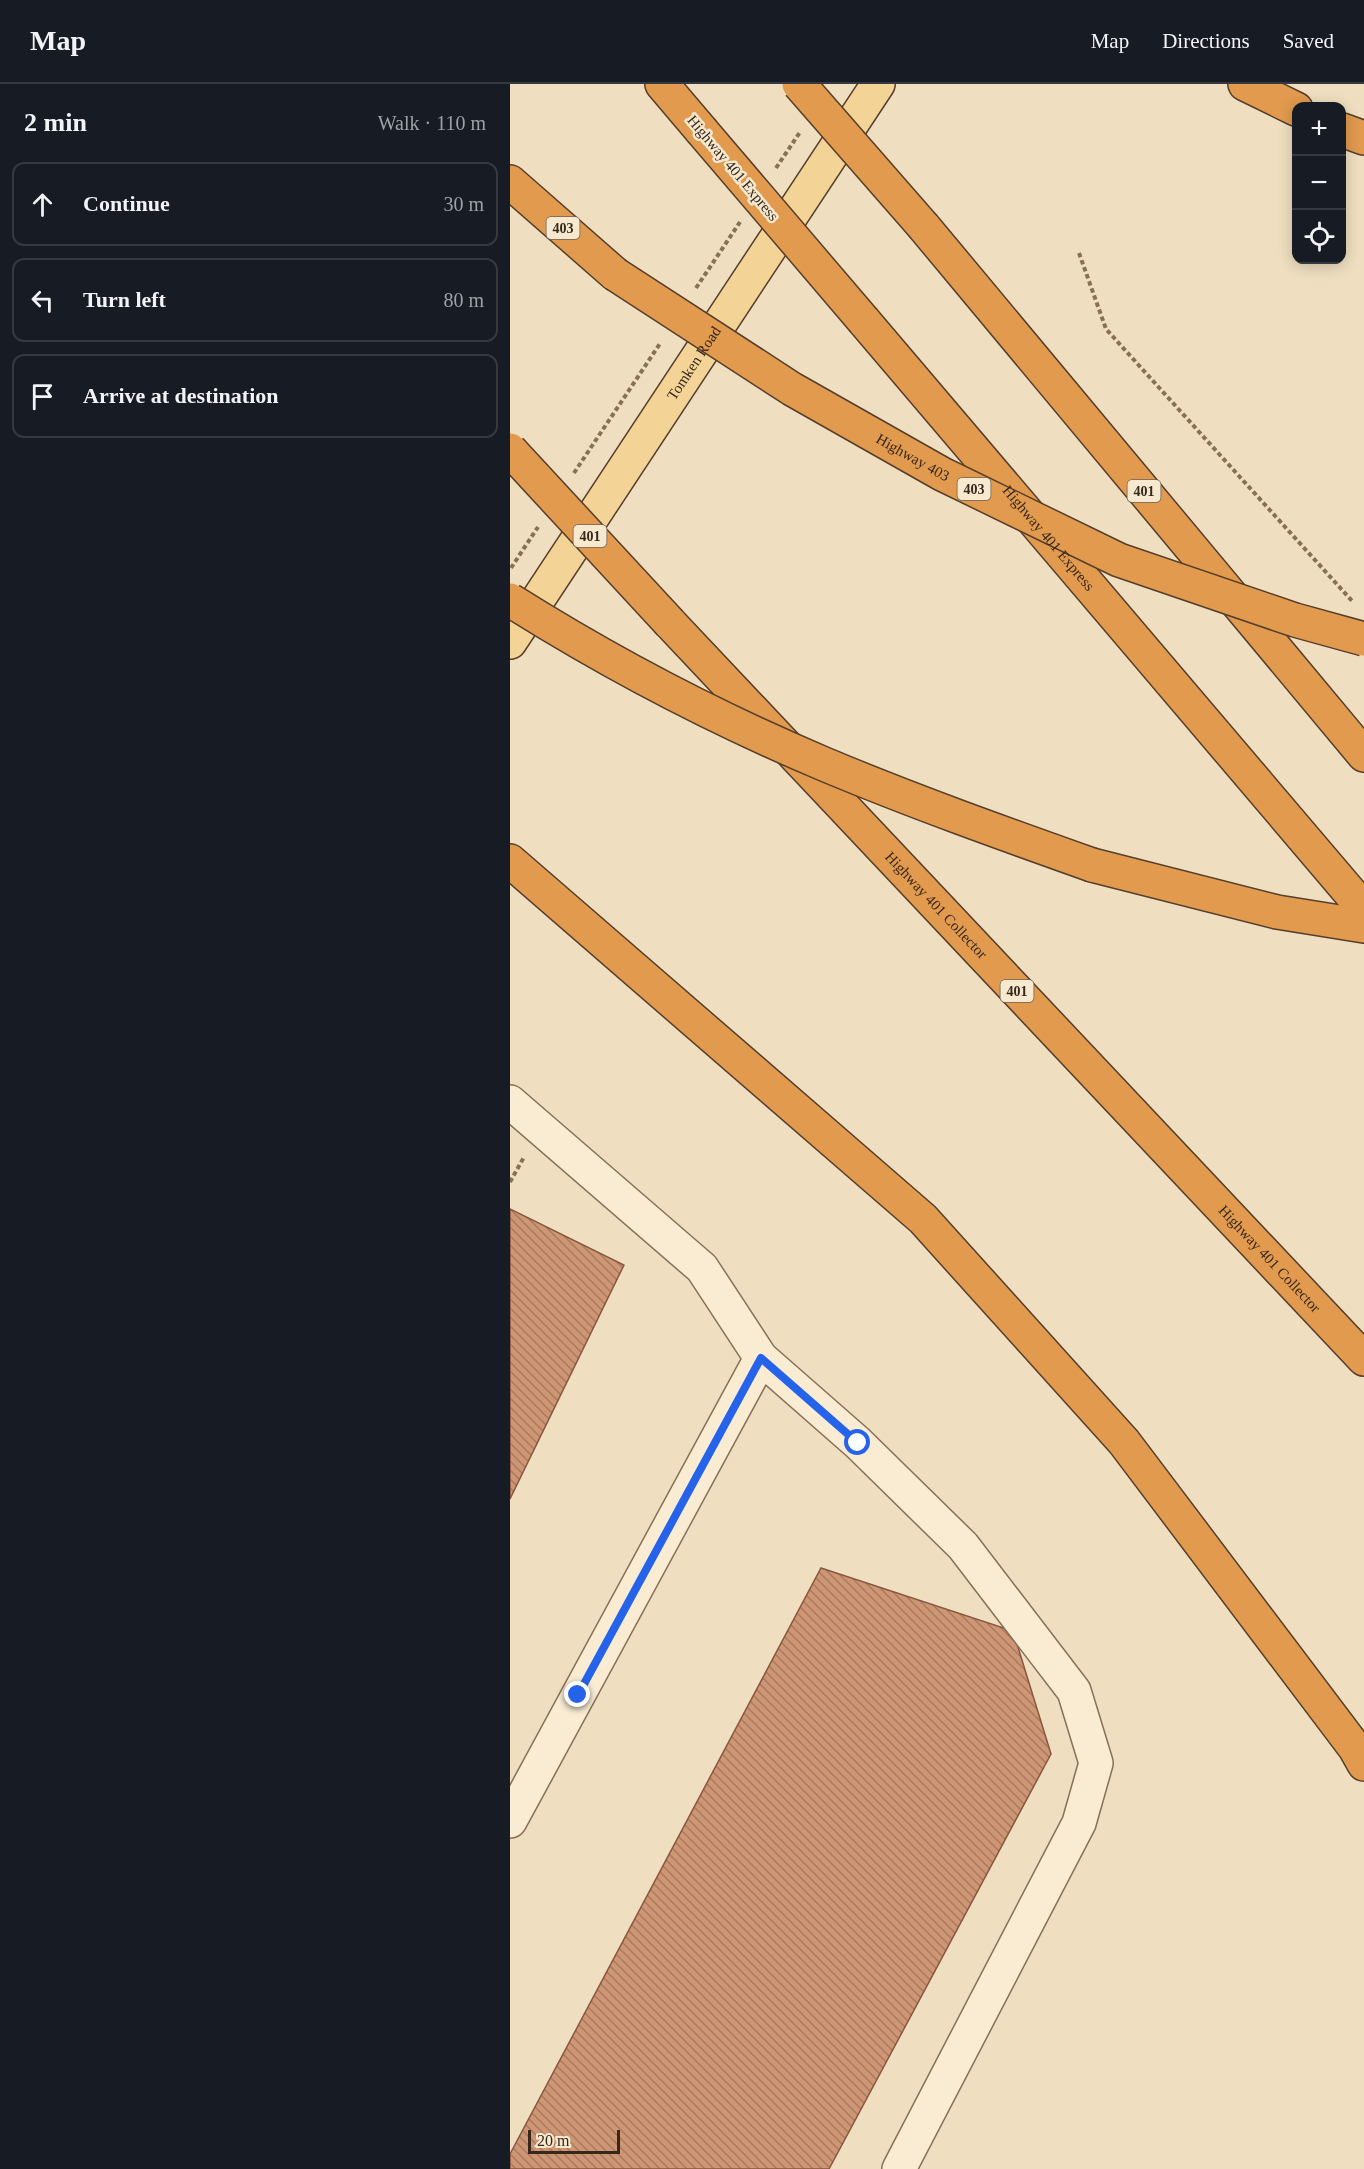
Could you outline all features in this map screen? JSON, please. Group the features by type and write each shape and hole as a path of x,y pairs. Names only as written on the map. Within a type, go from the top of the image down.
{"highway":[{"name":"Highway 401 Express","path":"662,84 1364,909"},
{"name":"401","path":"799,84 924,227 1364,755"},
{"path":"1245,84 1292,107"},
{"path":"1346,132 1364,138"},
{"name":"Highway 403","path":"510,182 615,274 792,388 942,474 1119,560 1295,620 1364,639"},
{"name":"Highway 401 Collector","path":"510,450 670,623 1364,1359"},
{"path":"510,600 562,632 692,703 824,764 1092,865 1201,895 1277,912 1364,926"},
{"path":"510,861 923,1219 1124,1442 1355,1748 1364,1764"}],"main road":[{"name":"Tomken Road","path":"510,642 878,84"}],"lane":[{"path":"510,1102 702,1268 761,1358 858,1443 963,1546 1074,1690 1096,1763 1079,1823 899,2169"},
{"path":"510,1821 761,1358"}],"path":[{"path":"1078,253 1106,329 1356,604"}],"building":[{"path":"510,1209 624,1265 510,1499"},
{"path":"821,1568 1013,1631 1051,1754 829,2169 510,2169 510,2154"}],"route":[{"path":"578,1695 761,1358 858,1443"}]}
